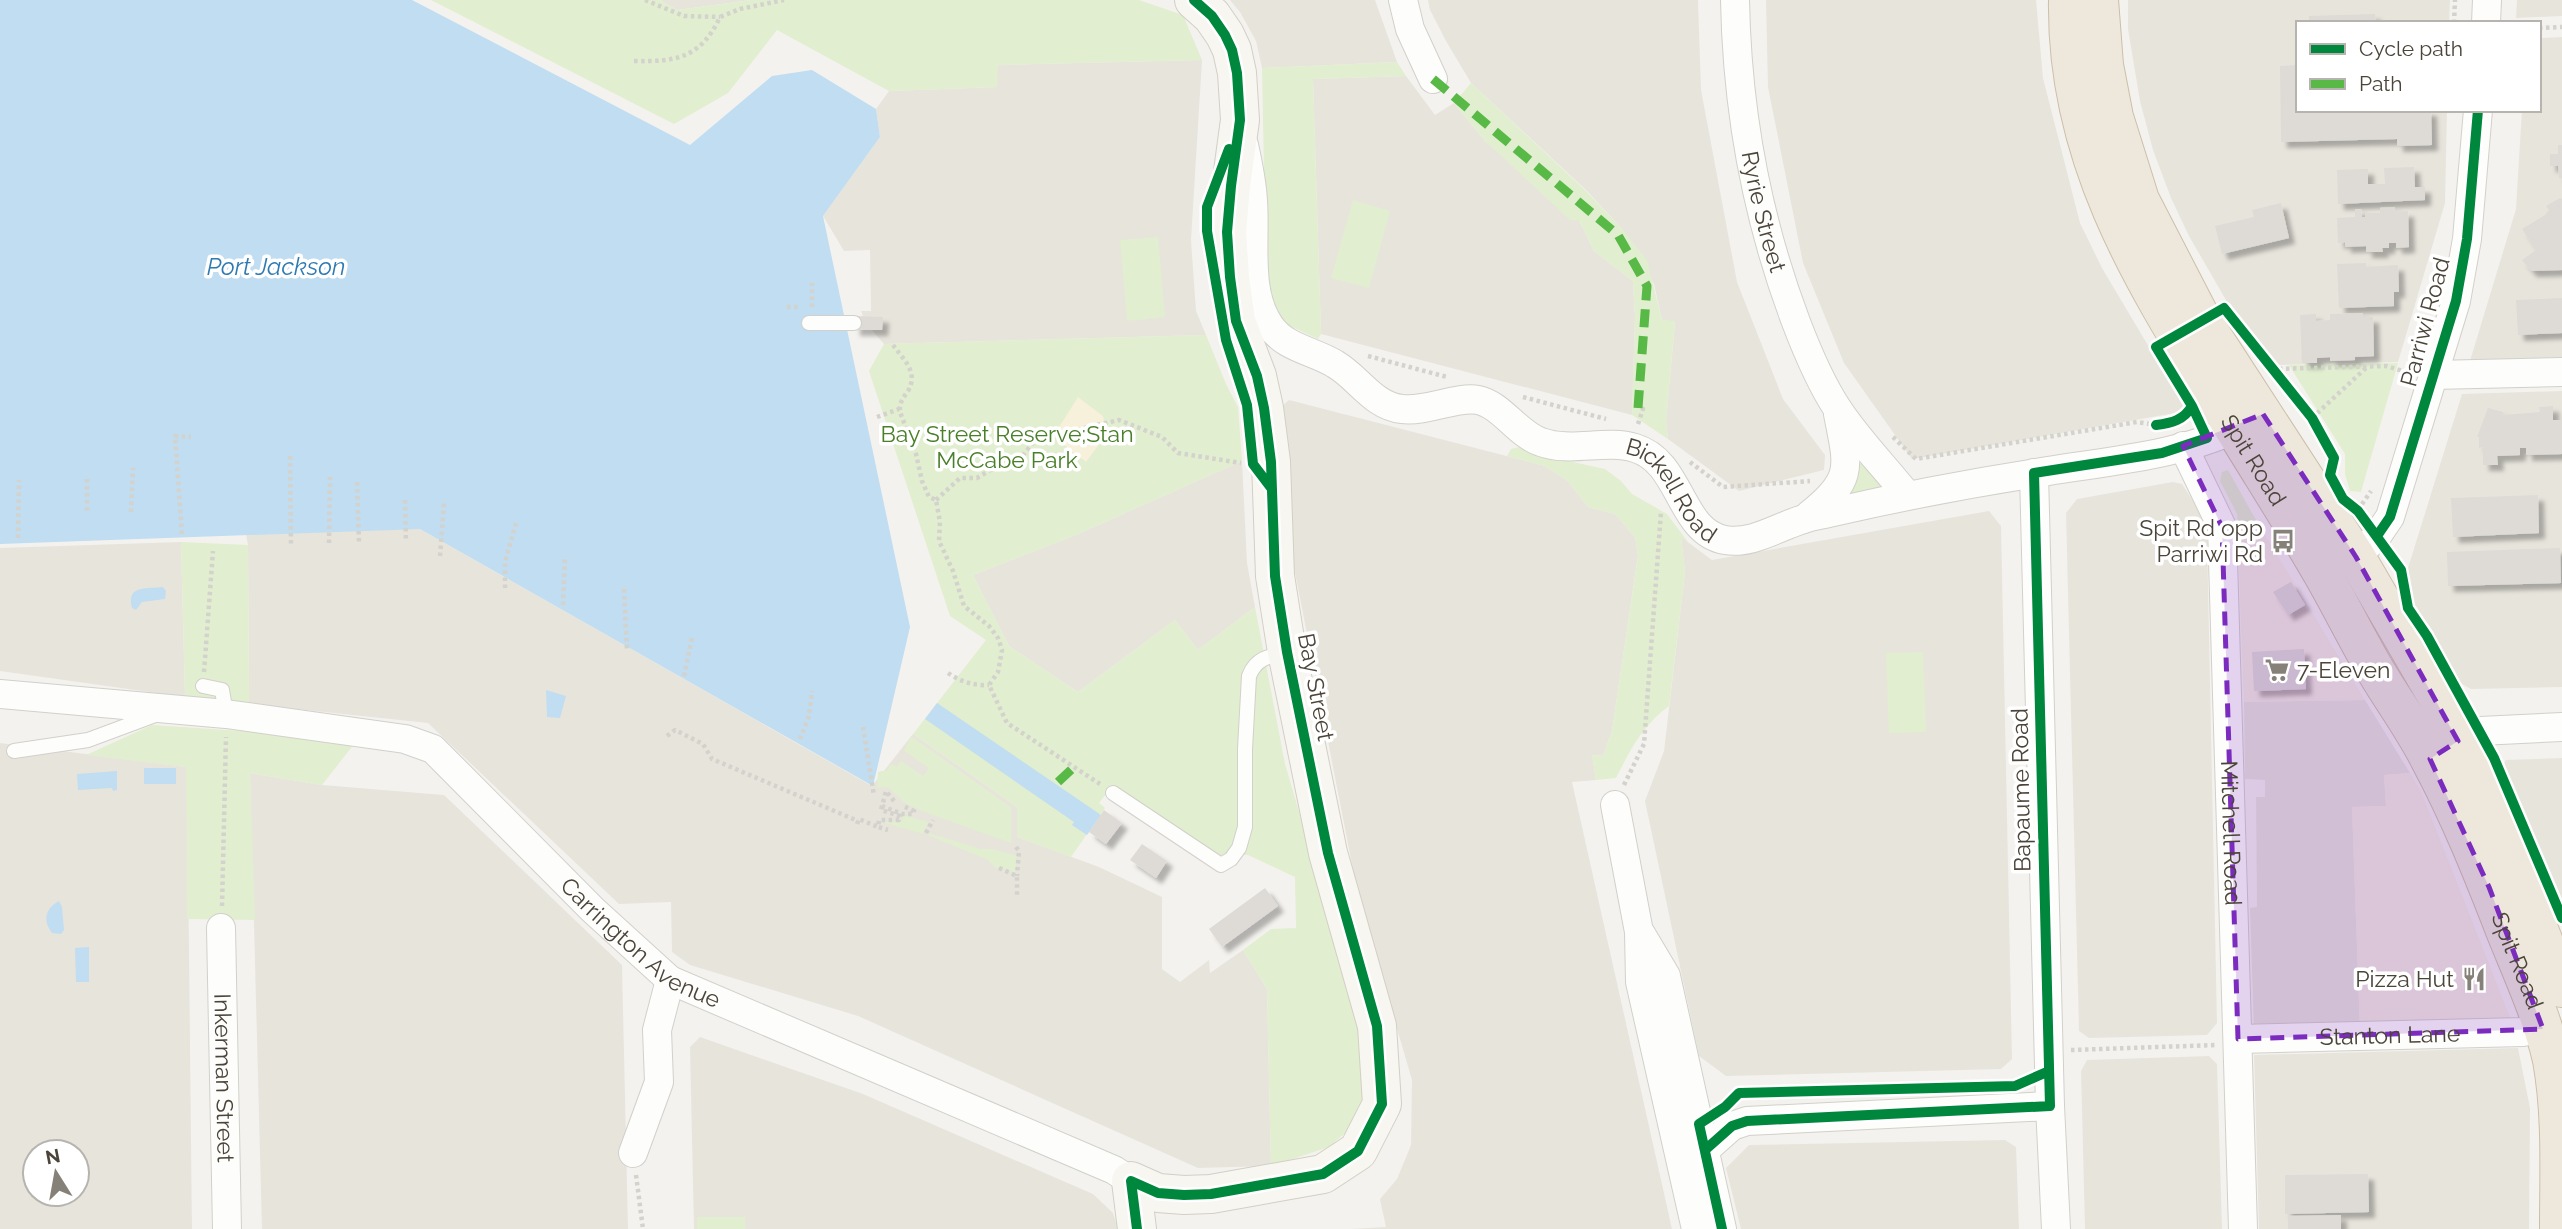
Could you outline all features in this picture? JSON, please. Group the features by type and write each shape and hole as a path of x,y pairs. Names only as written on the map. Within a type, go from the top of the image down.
{"highway":[{"name":"Spit Road","path":"2068,0 2074,82 2085,135 2098,180 2137,265 2181,344 2249,422 2366,546 2436,695 2444,750 2489,887 2543,1029 2558,1098 2561,1141 2559,1229"},
{"name":"Spit Road","path":"2099,0 2104,65 2114,117 2140,201 2202,320 2322,572 2376,672 2444,750 2508,851 2562,988"}],"street":[{"name":"Bay Street","path":"1131,1181 1158,1193 1184,1195 1211,1194 1323,1174 1358,1151 1382,1104 1377,1026 1328,853 1287,652 1275,576 1259,387 1236,321 1227,232 1240,120 1232,50 1212,16 1194,0"},
{"path":"1403,0 1410,29 1433,79"},
{"name":"Ryrie Street","path":"1735,0 1737,62 1743,118 1781,283 1806,347 1838,410 1907,495"},
{"path":"2486,21 2487,0"},
{"name":"Parriwi Road","path":"2366,546 2390,517 2416,369 2456,301 2468,239 2478,112"},
{"name":"Bickell Road","path":"1240,120 1253,200 1258,298 1270,327 1282,339 1336,365 1388,406 1415,410 1466,399 1478,400 1491,405 1538,442 1566,446 1624,446 1650,455 1664,466 1689,511 1710,535 1726,540 1743,540 1804,519 1907,495 2162,453 2177,434 2249,422"},
{"path":"2416,369 2562,372"},
{"name":"Ryrie Street","path":"1804,519 1825,502 1843,479 1847,464 1838,410"},
{"name":"Mitchell Road","path":"2177,434 2222,527 2243,1229"},
{"name":"Bapaume Road","path":"2034,473 2050,1106 2056,1229"},
{"name":"Carrington Avenue","path":"0,694 226,714 405,739 433,749 583,900 670,980 1114,1170 1131,1181"},
{"path":"2444,750 2480,731 2562,727"},
{"path":"1615,805 1639,932 1640,982 1696,1229"},
{"name":"Inkerman Street","path":"222,928 228,1229"},
{"path":"1639,932 1666,976 1722,1229"},
{"path":"633,1153 659,1082 657,1030 670,980"},
{"name":"Stanton Lane","path":"2238,1039 2523,1032 2543,1029"},
{"path":"1705,1150 1732,1126 1747,1121 2050,1106"},
{"path":"1131,1181 1137,1229"}],"lane":[{"path":"809,323 854,323"},
{"path":"1112,787 1221,865 1231,859 1239,848 1245,827 1249,676 1252,667 1259,660 1287,652"},
{"path":"203,686 222,690 226,714"},
{"name":"Carrington Avenue","path":"14,751 88,740 173,709"}],"path":[{"path":"645,0 684,16 720,17 740,9 784,0"},
{"path":"2454,21 2455,0"},
{"path":"634,61 665,61 687,56 713,31 720,17"},
{"path":"2541,28 2562,27"},
{"path":"787,307 812,307 812,283"},
{"path":"893,345 905,359 911,376 911,386 900,405 905,430 916,454 929,497 936,500"},
{"path":"2264,359 2280,379"},
{"path":"2304,408 2314,423 2368,366"},
{"path":"2272,369 2386,366 2416,369"},
{"path":"2402,385 2416,369"},
{"path":"1637,427 1643,409 1638,408"},
{"path":"877,417 900,409"},
{"path":"936,500 960,478 976,478 1009,459 1017,463 1023,459 1027,448 1036,439 1119,420 1162,437 1178,453 1265,472"},
{"path":"1889,432 1916,459 2137,422 2157,425 2177,434"},
{"path":"182,534 175,436 191,437"},
{"path":"290,456 291,547"},
{"path":"1615,805 1644,744 1664,466"},
{"path":"131,512 133,468"},
{"path":"328,543 330,477"},
{"path":"18,538 19,480"},
{"path":"87,480 87,512"},
{"path":"357,482 359,543"},
{"path":"2366,546 2354,508 2372,488"},
{"path":"405,500 406,542"},
{"path":"936,500 940,522 939,541 953,571 964,606 989,626 998,638 1002,650 998,672 989,685 981,686 962,681 948,673"},
{"path":"440,556 444,503"},
{"path":"505,589 505,562 516,523"},
{"path":"203,686 213,551"},
{"path":"563,605 565,556"},
{"path":"624,589 627,651"},
{"path":"684,676 692,638"},
{"path":"989,685 1007,723 1100,784 1112,787"},
{"path":"800,739 809,716 812,691"},
{"path":"222,928 226,714"},
{"path":"863,727 874,796"},
{"path":"667,736 676,730 702,744 712,759 857,822 859,819 888,830"},
{"path":"878,827 879,820 899,820 900,816 881,810 886,791 894,801"},
{"path":"882,806 902,814 912,814 914,811 904,806"},
{"path":"926,833 933,820"},
{"path":"1016,847 1017,895"},
{"path":"999,869 1017,876"},
{"path":"2086,1049 2205,1046"},
{"path":"633,1153 643,1229"}],"highlighted area":[{"path":"2263,414 2356,557 2458,741 2430,759 2489,887 2543,1029 2238,1039 2222,527 2183,446"}],"shaded area":[{"path":"660,0 751,0 677,10"},
{"path":"1230,0 1375,0 1397,62 1262,68 1256,41"},
{"path":"1428,0 1698,0 1701,90 1737,282 1783,399 1825,455 1824,470 1739,491 1668,439 1666,421 1675,322 1662,320 1654,284 1623,230 1587,191 1471,83 1446,41 1430,10"},
{"path":"1766,0 2036,0 2043,78 2080,223 2102,268 2184,406 2175,413 1912,459 1844,363 1803,263 1768,87"},
{"path":"2128,0 2450,0 2449,21 2296,21 2296,112 2447,112 2445,203 2398,362 2276,365 2241,326 2189,236 2171,198 2153,150 2140,101 2128,29"},
{"path":"2517,0 2562,0 2562,16 2516,18"},
{"path":"2562,37 2562,357 2470,361 2516,209 2522,112 2541,112 2541,38"},
{"path":"1202,60 1191,240 1196,311 1206,335 884,344 865,322 861,311 871,311 870,250 844,251 823,216 880,137 876,109 889,91 997,87 997,65"},
{"path":"1406,76 1435,115 1454,103 1485,141 1579,220 1594,251 1633,281 1635,317 1632,415 1321,334 1313,79"},
{"path":"2562,391 2562,687 2471,689 2460,683 2413,602 2408,568 2462,394"},
{"path":"1289,400 1545,466 1568,481 1588,507 1615,514 1635,537 1638,555 1612,731 1603,756 1592,755 1596,780 1572,782 1672,1229 1351,1229 1386,1227 1380,1199 1397,1179 1411,1145 1412,1080 1358,895 1291,552 1279,409"},
{"path":"1242,461 1247,563 1255,607 1198,650 1175,620 1078,692 1009,646 973,575 1078,534"},
{"path":"2173,482 2182,484 2204,518 2207,538 2217,1023 2207,1035 2089,1038 2079,1031 2066,513 2077,499"},
{"path":"1989,511 2001,526 2012,1059 2001,1069 1726,1076 1699,1056 1645,801 1664,751 1685,572 1681,537 1712,560"},
{"name":"7-Eleven","path":"2253,515 2365,700 2244,702 2237,516"},
{"path":"245,528 420,529 872,786 913,734 1017,807 1017,837 1099,867 1162,897 1162,969 1180,982 1209,960 1210,973 1243,950 1267,989 1271,1166 1198,1168 858,1016 690,965 672,952 671,902 619,904 428,723 249,704 248,545"},
{"path":"181,542 185,697 0,671 0,548"},
{"path":"2365,700 2410,773 2384,775 2386,806 2352,807 2360,1030 2254,1032 2250,908 2257,907 2256,797 2265,797 2265,780 2245,779 2244,702"},
{"path":"0,743 187,767 192,1229 0,1229"},
{"path":"2562,758 2562,911 2502,767 2506,760"},
{"path":"250,773 322,785 444,795 622,965 628,1229 262,1229"},
{"path":"2410,773 2421,791 2513,1025 2360,1030 2352,807 2386,806 2384,775"},
{"path":"700,1037 863,1094 1093,1194 1113,1213 1118,1229 694,1229 690,1047"},
{"path":"2518,1048 2530,1108 2529,1229 2259,1229 2254,1055"},
{"path":"2209,1056 2217,1064 2222,1229 2085,1229 2081,1071 2087,1060"},
{"path":"2005,1140 2016,1147 2019,1229 1741,1229 1726,1168 1749,1145"}],"green space":[{"path":"431,0 660,0 677,10 751,0 1139,0 1183,15 1202,60 998,65 997,87 889,91 777,30 728,93 674,124"},
{"path":"1397,62 1406,76 1313,79 1321,334 1318,339 1284,323 1274,311 1266,272 1262,68"},
{"path":"1471,83 1586,191 1647,260 1662,320 1675,321 1666,421 1668,439 1632,415 1635,317 1633,281 1594,251 1579,220 1570,220 1485,141 1454,103"},
{"path":"1353,200 1390,211 1369,288 1331,278"},
{"path":"1158,237 1165,317 1127,321 1120,240"},
{"name":"Bay Street Reserve;Stan McCabe Park","path":"1206,335 1238,407 1242,461 1078,534 973,575 1009,646 1078,692 1175,620 1198,650 1255,607 1285,764 1329,914 1356,1020 1368,1099 1353,1126 1329,1147 1271,1166 1267,989 1243,950 1271,929 1296,928 1295,877 1248,855 1218,855 1112,786 1099,803 1105,808 1071,857 1017,837 1017,807 913,734 986,640 950,616 869,371 884,344"},
{"path":"2398,363 2361,492 2350,491 2345,474 2345,454 2289,365"},
{"path":"1519,447 1605,469 1632,494 1667,514 1688,542 1681,538 1685,572 1669,706 1644,730 1616,778 1596,780 1592,755 1603,756 1612,731 1638,556 1635,537 1615,514 1588,507 1568,481 1545,466 1507,456 1511,449"},
{"path":"1862,463 1882,488 1847,497 1858,465"},
{"path":"2228,470 2261,529 2240,530 2237,514 2220,481 2222,472"},
{"path":"181,542 248,545 249,704 185,697"},
{"path":"1923,652 1926,732 1889,733 1886,653"},
{"path":"152,725 358,739 322,785 250,773 255,920 187,919 186,767 86,755"},
{"path":"911,736 1011,807 1011,843 922,811 905,803 888,787 877,788 878,772 887,770 891,764 897,767 901,761 923,776 929,768 904,751"},
{"path":"903,815 928,822 923,834 882,822 902,821"},
{"path":"929,833 981,849 1017,856 1015,873 998,867 997,869 988,860 928,835"},
{"path":"697,1217 745,1217 745,1229 697,1229"}],"sand":[{"path":"1078,397 1103,416 1107,434 1086,462 1058,440 1057,430"}],"water":[{"name":"Port Jackson","path":"0,0 412,0 690,145 772,76 812,70 876,109 880,137 823,216 910,627 873,786 420,529 0,544"},
{"path":"163,587 166,591 165,599 142,602 136,610 132,608 132,595 135,592 144,588"},
{"path":"546,690 566,696 560,718 547,717"},
{"path":"937,703 1101,815 1087,835 1072,825 1074,822 925,719"},
{"path":"144,768 176,768 176,784 144,784"},
{"path":"117,771 117,790 78,790 77,774"},
{"path":"59,901 64,930 61,934 52,933 46,919 48,911"},
{"path":"89,947 89,982 76,982 75,948"}],"building":[{"path":"2375,14 2376,21 2309,21 2309,16"},
{"path":"2296,65 2296,112 2431,112 2432,145 2397,146 2397,139 2281,142 2280,66"},
{"path":"2558,145 2562,145 2562,178 2559,178 2558,166 2550,166 2550,154 2558,154"},
{"path":"2414,167 2415,187 2425,187 2425,200 2338,204 2337,170 2368,169 2368,184 2385,184 2384,168"},
{"path":"2560,198 2562,270 2531,271 2522,260 2536,250 2522,229 2545,215 2549,210 2546,206"},
{"path":"2281,203 2289,238 2222,254 2215,226 2254,217 2252,210"},
{"path":"2395,207 2395,212 2408,211 2409,247 2396,248 2396,243 2389,243 2389,248 2382,248 2383,252 2366,252 2366,246 2345,247 2345,242 2338,243 2337,218 2355,217 2355,209 2361,209 2362,217 2365,217 2365,213 2380,213 2380,208"},
{"path":"2366,263 2366,267 2398,265 2399,292 2394,292 2394,306 2339,308 2337,264"},
{"path":"2562,298 2562,333 2518,335 2516,300"},
{"path":"2363,313 2363,317 2373,317 2374,356 2330,361 2330,357 2317,358 2317,363 2302,363 2300,315 2316,314 2316,321 2330,320 2330,314"},
{"path":"854,316 883,317 882,330 854,330"},
{"path":"2553,406 2553,420 2562,420 2562,454 2526,455 2526,448 2520,448 2520,455 2497,456 2498,465 2483,465 2483,447 2479,448 2477,437 2488,408 2503,412 2503,415 2540,412 2539,407"},
{"path":"2538,495 2539,533 2453,537 2451,498"},
{"path":"2560,548 2561,583 2448,586 2447,552"},
{"path":"2291,582 2305,605 2288,615 2273,592"},
{"path":"2304,649 2306,689 2254,691 2252,652"},
{"path":"1104,810 1122,823 1106,844 1089,832"},
{"path":"1142,844 1167,861 1156,878 1130,860"},
{"path":"1265,888 1278,906 1222,947 1209,929"},
{"path":"2368,1174 2369,1212 2285,1214 2285,1175"},
{"path":"2341,1215 2341,1229 2288,1229 2288,1216"}],"marked path":[{"path":"1433,79 1618,235 1647,286 1638,408"},
{"path":"1058,782 1074,767"}],"cycle path":[{"path":"1137,1229 1131,1181 1158,1193 1184,1195 1211,1194 1323,1174 1358,1151 1382,1104 1377,1026 1328,853 1287,652 1275,576 1271,462 1264,408 1257,376 1236,321 1227,232 1240,120 1237,73 1232,50 1225,35 1212,16 1194,0"},
{"path":"2377,536 2390,517 2456,301 2467,239 2478,112"},
{"path":"1229,149 1207,207 1207,231 1226,340 1247,405 1253,464 1272,489"},
{"path":"2156,425 2177,420 2192,406 2156,347 2224,308 2312,418 2334,458 2330,475 2343,499 2358,511 2401,570 2408,608 2427,636 2494,758 2562,918"},
{"path":"1705,1150 1732,1126 1747,1121 2050,1106 2034,473 2162,453 2207,438 2192,406"},
{"path":"1722,1229 1699,1124 1725,1107 1739,1093 2015,1086 2049,1071"}],"place":[{"name":"Spit Rd opp Parriwi Rd","path":"2283,541"},
{"name":"7-Eleven","path":"2277,670"},
{"name":"Pizza Hut","path":"2474,979"}]}
